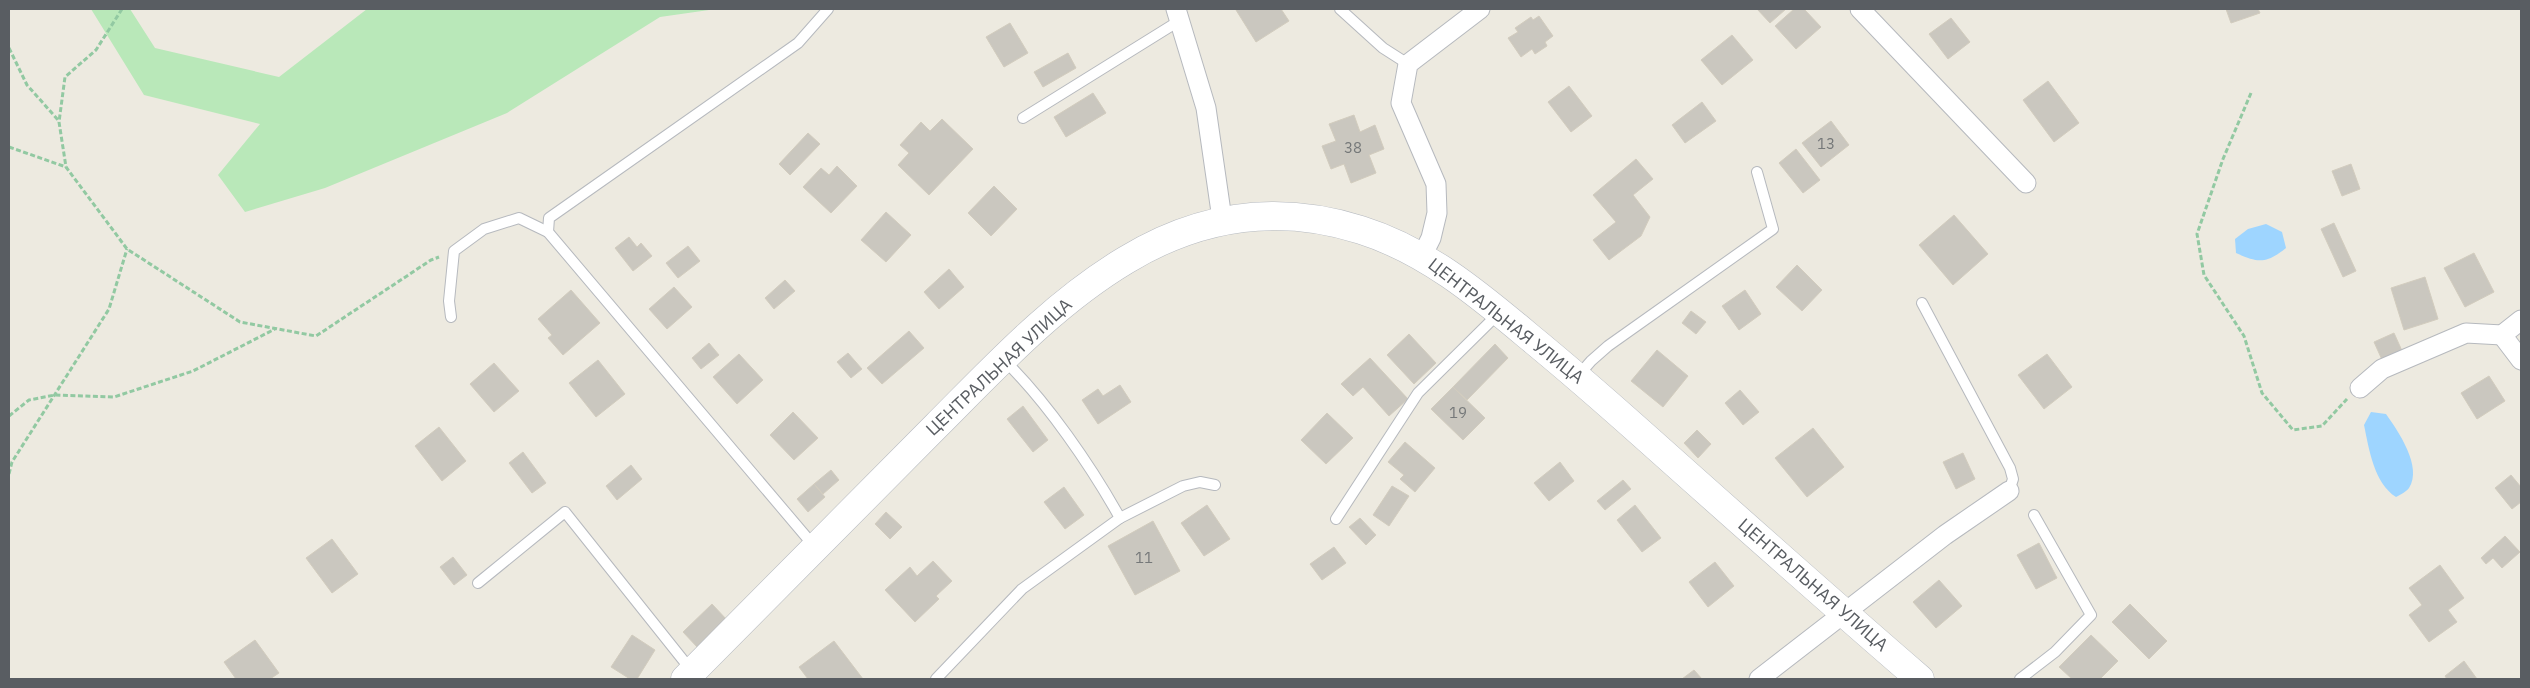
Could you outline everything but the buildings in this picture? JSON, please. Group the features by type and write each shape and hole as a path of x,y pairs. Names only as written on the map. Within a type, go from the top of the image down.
{"street":[{"path":"1422,256 1431,238 1437,213 1436,184 1401,103 1408,64 1480,9"},
{"path":"1860,9 2026,182"},
{"path":"1177,15 1206,108 1222,219"},
{"name":"ЦЕНТРАЛЬНАЯ УЛИЦА","path":"689,675 1003,359 1072,298 1125,260 1166,238 1222,219 1267,215 1318,218 1365,231 1422,256 1500,312 1578,376 1843,613 1920,679"},
{"path":"2360,388 2382,369 2466,333 2502,335 2521,320"},
{"path":"2502,335 2521,360"},
{"path":"1759,679 1945,535 2009,491"}],"lane":[{"path":"548,232 549,218 798,43 828,9"},
{"path":"1340,9 1383,48 1408,64"},
{"path":"1023,118 1177,15"},
{"path":"1578,376 1608,346 1773,229 1757,172"},
{"path":"451,317 450,301 454,251 484,229 519,218 548,232 815,547"},
{"path":"1922,303 2010,468 2013,479 2009,491"},
{"path":"1336,519 1418,394 1500,312"},
{"path":"1003,359 1031,389 1101,484 1120,518"},
{"path":"936,679 1022,590 1120,518 1184,486 1200,482 1215,485"},
{"path":"478,583 564,512 689,675"},
{"path":"2020,679 2055,652 2091,615 2034,515"}],"path":[{"path":"122,9 96,50 65,77 59,122 66,167 127,249 240,322 316,336 431,260 454,251"},
{"path":"9,48 27,85 59,122"},
{"path":"2251,93 2223,158 2197,234 2204,275 2244,336 2262,393 2294,430 2322,426 2360,388"},
{"path":"9,146 66,167"},
{"path":"9,474 12,462 109,308 127,249"},
{"path":"9,416 29,400 55,395 114,397 193,371 276,329"}],"green space":[{"path":"91,9 130,9 155,48 279,77 367,9 716,9 660,17 507,113 325,188 245,212 218,175 260,124 144,95"}],"water":[{"path":"2266,224 2282,232 2286,248 2273,257 2262,260 2250,259 2236,253 2235,239 2248,229"},
{"path":"2371,412 2386,414 2402,439 2411,460 2413,479 2409,488 2396,497 2382,483 2371,455 2364,425"}]}
